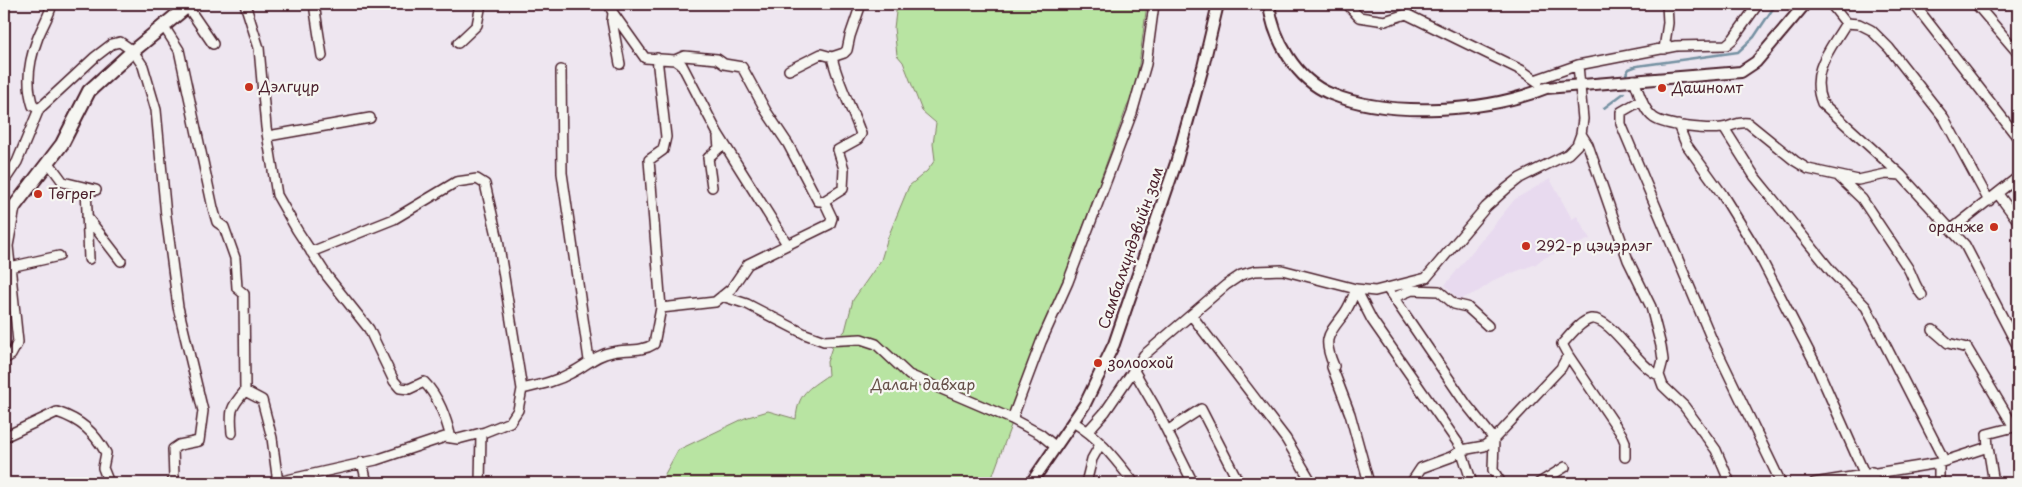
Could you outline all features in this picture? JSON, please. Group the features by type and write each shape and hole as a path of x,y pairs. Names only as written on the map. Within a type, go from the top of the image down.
{"main road":[{"path":"4,220 62,144 89,91 163,25 189,5"}],"street":[{"path":"39,109 33,106 30,96 29,68 37,40 52,4"},
{"path":"246,4 259,48 268,136 277,195 327,276 369,329 394,381 400,388 409,389 424,382 444,413 451,438"},
{"path":"314,4 322,56"},
{"path":"458,44 477,25 481,4"},
{"path":"609,4 613,13 645,58 675,60 682,65 718,134 787,244"},
{"path":"788,70 821,54 832,57 847,50 861,4"},
{"path":"1012,419 1041,342 1068,282 1132,113 1146,64 1154,4"},
{"name":"Самбалхүндэвийн зам","path":"1031,483 1074,422 1107,362 1132,296 1196,96 1218,4"},
{"path":"1269,4 1274,27 1292,60 1315,85 1338,96 1372,104 1424,110 1471,106 1532,94 1546,88 1741,72 1756,62 1805,4"},
{"path":"1347,4 1359,17 1386,21 1406,14 1521,70 1546,88"},
{"path":"1664,49 1668,23 1667,4"},
{"path":"1535,80 1578,65 1684,45 1728,45 1758,4"},
{"path":"1831,4 1846,23 1860,24 1871,30 1889,48 1944,118 1990,201"},
{"path":"1914,4 2018,138"},
{"path":"1976,4 2018,53"},
{"path":"189,5 213,44"},
{"path":"613,13 612,21 620,64"},
{"path":"1846,23 1819,66 1818,94 1822,102 1901,175 1952,229 1976,265 2018,347"},
{"path":"163,25 179,50 213,208 217,222 224,227 234,258 237,288 244,294 245,391 230,411 232,433"},
{"path":"4,178 7,177 17,162 39,109 95,57 112,44 120,42 134,50 143,66 156,110 166,216 178,307 203,411 199,441 179,445 173,449 174,477 172,483"},
{"path":"675,60 684,56 717,59 724,64 742,67 766,111 788,144 818,201 824,202 843,188 844,170 838,150 858,139 861,134 853,110 837,79 832,57"},
{"path":"522,389 553,382 582,367 589,360 611,352 648,348 654,344 661,308 650,160 663,150 666,137 657,58"},
{"path":"1088,430 1104,412 1133,369 1154,345 1192,316 1235,279 1256,271 1293,272 1356,289 1374,291 1426,278 1496,197 1520,178 1568,154 1577,145 1583,119 1578,65"},
{"path":"561,70 562,173 589,360"},
{"path":"1634,80 1642,100 1654,118 1678,125 1724,128 1740,122 1748,123 1802,165 1815,172 1858,180 1892,173 1901,175"},
{"path":"1642,100 1621,112 1621,124 1712,340 1781,483"},
{"path":"268,136 370,118"},
{"path":"1678,125 1686,144 1722,194 1756,249 1874,483"},
{"path":"1724,128 1755,177 1832,272 1866,307 1941,461 1939,483"},
{"path":"712,187 708,158 719,148 718,134"},
{"path":"1581,134 1588,144 1628,260 1651,307 1661,346 1663,360 1659,375 1663,386 1684,406 1716,450 1730,483"},
{"path":"49,163 63,182 96,190"},
{"path":"1839,177 1862,199 1908,268 1914,284 1922,295"},
{"path":"1952,229 1990,201 2018,177"},
{"path":"245,391 262,400 272,438 278,482 376,460 445,437 451,438 481,433 510,422 518,410 522,389 498,240 485,184 477,179 456,182 394,219 311,252"},
{"path":"86,188 89,259"},
{"path":"1998,194 2018,221"},
{"path":"661,308 715,302 731,289 748,264 830,224 832,218 824,202"},
{"path":"4,359 11,355 18,342 8,246 15,206"},
{"path":"87,217 121,260"},
{"path":"10,267 59,256"},
{"path":"1387,288 1395,297 1466,404 1494,439 1493,470 1501,483"},
{"path":"1356,289 1372,320 1428,397 1462,450 1472,483"},
{"path":"1356,289 1344,314 1328,334 1328,345 1334,366 1332,367 1350,414 1369,483"},
{"path":"1395,297 1412,290 1438,291 1454,304 1467,307 1488,326"},
{"path":"722,296 747,304 805,334 824,341 861,339 876,344 909,375 1012,419 1040,434 1056,447"},
{"path":"1192,316 1286,439 1312,483"},
{"path":"1625,457 1625,442 1622,434 1562,344 1583,323 1591,319 1598,320 1613,331 1650,372 1659,375"},
{"path":"1933,330 1948,343 1967,348 2016,426 1987,434 1994,483"},
{"path":"1411,483 1421,468 1451,457 1462,450 1484,446 1494,439 1561,368 1568,355"},
{"path":"1133,369 1193,483"},
{"path":"1167,431 1201,409 1239,483"},
{"path":"4,436 57,412 71,417 86,426 102,446 106,453 103,468 109,483"},
{"path":"1074,422 1088,430 1101,443 1134,483"},
{"path":"480,483 481,433"},
{"path":"1086,483 1092,459 1101,443"},
{"path":"1814,483 1941,461 1988,447"},
{"path":"362,462 367,483"},
{"path":"1539,483 1565,468"}],"shaded area":[{"name":"292-р цэцэрлэг","path":"1550,179 1572,219 1577,216 1590,239 1542,259 1536,264 1496,279 1479,291 1459,300 1445,285 1515,199"}],"green space":[{"name":"Далан давхар","path":"897,4 1147,4 1137,79 990,483 660,483 678,450 745,418 768,411 796,419 799,403 805,392 828,375 827,362 834,341 845,331 853,300 881,260 888,237 909,186 927,171 935,160 933,144 936,123 922,111 903,62 897,55 894,28"}],"waterway":[{"path":"1626,74 1629,69 1637,66 1738,52 1754,37 1776,4"},
{"path":"1604,108 1624,93"}],"place":[{"name":"Дэлгүүр","path":"249,87"},
{"name":"Дашномт","path":"1662,88"},
{"name":"Төгрөг","path":"38,194"},
{"name":"оранже","path":"1994,227"},
{"name":"292-р цэцэрлэг","path":"1526,246"},
{"name":"золоохой","path":"1098,363"}]}
